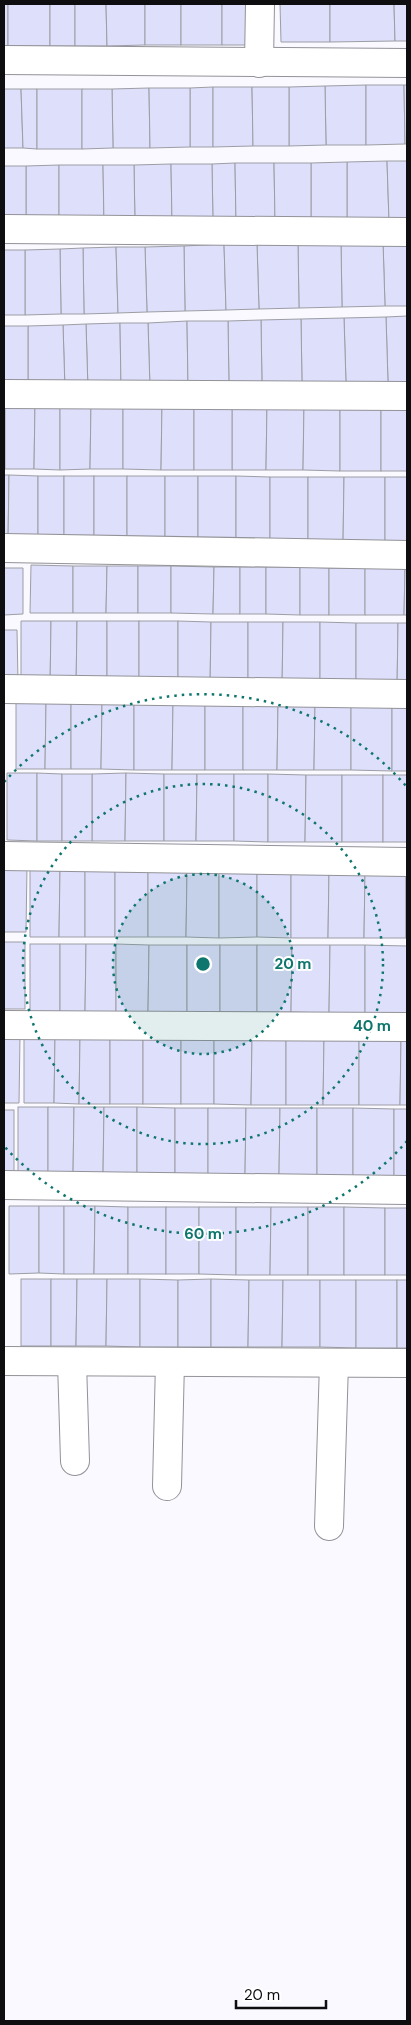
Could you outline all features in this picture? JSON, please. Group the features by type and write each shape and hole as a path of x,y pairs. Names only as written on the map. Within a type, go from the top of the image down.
{"street":[{"path":"259,63 260,4"},
{"path":"4,60 407,64"},
{"path":"4,229 407,232"},
{"path":"4,394 407,396"},
{"path":"4,548 407,555"},
{"path":"4,689 407,694"},
{"path":"4,856 407,862"},
{"path":"4,1025 407,1028"},
{"path":"4,1185 407,1190"},
{"path":"4,1361 407,1363"},
{"path":"72,1362 75,1461"},
{"path":"168,1486 170,1362"},
{"path":"329,1526 334,1363"}],"building":[{"path":"4,4 8,4 8,46 4,46"},
{"path":"8,4 50,4 50,46 8,46"},
{"path":"50,4 75,4 75,46 50,46"},
{"path":"75,4 106,4 107,46 75,46"},
{"path":"106,4 145,4 145,45 107,46"},
{"path":"145,4 181,4 181,45 145,45"},
{"path":"181,4 222,4 222,45 181,45"},
{"path":"222,4 249,4 250,45 222,45"},
{"path":"280,4 330,4 330,42 281,42"},
{"path":"330,4 394,4 395,41 330,42"},
{"path":"394,4 407,4 407,41 395,41"},
{"path":"366,85 366,145 326,145 325,86"},
{"path":"366,85 404,85 405,144 366,145"},
{"path":"404,85 407,85 407,144 405,144"},
{"path":"325,86 326,145 289,146 289,87"},
{"path":"213,87 213,147 190,147 190,88"},
{"path":"213,87 252,87 253,146 213,147"},
{"path":"252,87 289,87 289,146 253,146"},
{"path":"149,88 150,148 113,148 112,89"},
{"path":"149,88 190,88 190,147 150,148"},
{"path":"4,89 21,89 23,148 4,148"},
{"path":"21,89 37,89 37,149 23,148"},
{"path":"37,89 82,89 82,149 37,149"},
{"path":"82,89 112,89 113,148 82,149"},
{"path":"387,161 389,221 347,221 347,162"},
{"path":"387,161 407,161 407,221 389,221"},
{"path":"347,162 347,221 311,222 311,163"},
{"path":"235,163 236,223 213,223 212,164"},
{"path":"235,163 274,163 275,222 236,223"},
{"path":"274,163 311,163 311,222 275,222"},
{"path":"171,164 172,223 135,224 134,165"},
{"path":"171,164 212,164 213,223 172,223"},
{"path":"59,165 59,225 26,225 26,166"},
{"path":"59,165 103,165 104,225 59,225"},
{"path":"103,165 134,165 135,224 104,225"},
{"path":"4,166 26,166 26,225 4,226"},
{"path":"407,240 407,306 385,306 383,241"},
{"path":"383,241 385,306 342,307 341,242"},
{"path":"341,242 342,307 299,308 298,243"},
{"path":"298,243 299,308 259,309 257,244"},
{"path":"224,244 226,310 185,311 184,246"},
{"path":"224,244 257,244 259,309 226,310"},
{"path":"184,246 185,311 147,312 145,247"},
{"path":"116,247 118,313 84,314 83,248"},
{"path":"116,247 145,247 147,312 118,313"},
{"path":"83,248 84,314 61,314 60,249"},
{"path":"60,249 61,314 25,315 25,250"},
{"path":"4,250 25,250 25,315 4,315"},
{"path":"407,316 407,382 388,382 386,317"},
{"path":"386,317 388,382 346,383 344,318"},
{"path":"344,318 346,383 302,384 301,319"},
{"path":"301,319 302,384 262,385 261,320"},
{"path":"261,320 262,385 229,386 228,321"},
{"path":"187,321 188,387 150,388 148,323"},
{"path":"187,321 228,321 229,386 188,387"},
{"path":"120,323 121,389 88,390 86,324"},
{"path":"120,323 148,323 150,388 121,389"},
{"path":"86,324 88,390 65,390 63,325"},
{"path":"63,325 65,390 28,391 28,326"},
{"path":"4,326 28,326 28,391 4,391"},
{"path":"5,402 35,402 34,469 5,469"},
{"path":"35,402 60,402 60,470 34,469"},
{"path":"60,402 91,402 90,469 60,470"},
{"path":"91,402 123,402 123,469 90,469"},
{"path":"123,402 162,402 161,470 123,469"},
{"path":"162,402 194,403 194,470 161,470"},
{"path":"267,402 266,470 232,470 232,403"},
{"path":"267,402 304,403 303,470 266,470"},
{"path":"194,403 232,403 232,470 194,470"},
{"path":"304,403 340,403 340,471 303,470"},
{"path":"340,403 381,403 381,471 340,471"},
{"path":"381,403 407,403 407,471 381,471"},
{"path":"4,475 9,475 8,543 4,543"},
{"path":"9,475 38,476 38,543 8,543"},
{"path":"38,476 64,476 64,543 38,543"},
{"path":"64,476 94,476 94,543 64,543"},
{"path":"94,476 127,476 127,543 94,543"},
{"path":"127,476 165,476 165,544 127,543"},
{"path":"165,476 198,476 198,543 165,544"},
{"path":"198,476 236,476 236,544 198,543"},
{"path":"236,476 270,477 270,544 236,544"},
{"path":"270,477 308,477 308,544 270,544"},
{"path":"308,477 344,477 343,544 308,544"},
{"path":"344,477 385,477 385,544 343,544"},
{"path":"385,477 407,477 407,545 385,544"},
{"path":"31,565 73,566 73,613 30,613"},
{"path":"73,566 107,566 106,613 73,613"},
{"path":"107,566 138,566 138,613 106,613"},
{"path":"138,566 171,566 171,613 138,613"},
{"path":"171,566 214,567 213,614 171,613"},
{"path":"214,567 240,567 240,614 213,614"},
{"path":"240,567 266,567 266,614 240,614"},
{"path":"266,567 300,567 300,615 266,614"},
{"path":"300,567 329,568 329,615 300,615"},
{"path":"4,568 23,568 23,614 4,615"},
{"path":"329,568 365,568 365,615 329,615"},
{"path":"365,568 405,568 404,615 365,615"},
{"path":"405,568 407,568 407,615 404,615"},
{"path":"21,621 51,621 50,689 21,688"},
{"path":"51,621 77,621 76,689 50,689"},
{"path":"77,621 107,621 107,689 76,689"},
{"path":"107,621 139,621 139,689 107,689"},
{"path":"139,621 178,621 178,689 139,689"},
{"path":"178,621 211,622 210,689 178,689"},
{"path":"211,622 248,622 248,689 210,689"},
{"path":"248,622 283,622 282,690 248,689"},
{"path":"283,622 320,622 320,690 282,690"},
{"path":"320,622 356,623 356,690 320,690"},
{"path":"356,623 398,623 397,690 356,690"},
{"path":"398,623 407,623 407,690 397,690"},
{"path":"4,630 17,630 18,682 4,683"},
{"path":"16,701 46,702 45,769 16,769"},
{"path":"46,702 71,702 71,769 45,769"},
{"path":"71,702 102,702 101,769 71,769"},
{"path":"102,702 134,702 134,770 101,769"},
{"path":"134,702 173,702 172,770 134,770"},
{"path":"173,702 205,702 205,770 172,770"},
{"path":"205,702 243,702 243,770 205,770"},
{"path":"243,702 278,703 277,770 243,770"},
{"path":"278,703 315,703 314,770 277,770"},
{"path":"315,703 351,703 351,770 314,770"},
{"path":"351,703 392,703 392,771 351,770"},
{"path":"392,703 407,703 407,771 392,771"},
{"path":"7,773 37,773 37,841 7,840"},
{"path":"37,773 62,774 62,841 37,841"},
{"path":"126,773 125,841 92,841 92,774"},
{"path":"126,773 164,774 164,841 125,841"},
{"path":"62,774 92,774 92,841 62,841"},
{"path":"164,774 197,774 196,841 164,841"},
{"path":"197,774 234,774 234,841 196,841"},
{"path":"234,774 268,774 268,842 234,841"},
{"path":"268,774 306,775 305,842 268,842"},
{"path":"306,775 342,775 342,842 305,842"},
{"path":"342,775 383,775 383,842 342,842"},
{"path":"383,775 407,775 407,842 383,842"},
{"path":"4,865 27,865 26,932 4,932"},
{"path":"30,869 60,869 59,937 30,937"},
{"path":"60,869 85,870 85,937 59,937"},
{"path":"115,869 115,937 85,937 85,870"},
{"path":"115,869 148,870 148,937 115,937"},
{"path":"148,870 187,870 186,937 148,937"},
{"path":"187,870 219,870 219,938 186,937"},
{"path":"219,870 257,870 257,937 219,938"},
{"path":"257,870 291,870 291,938 257,937"},
{"path":"291,870 329,870 328,938 291,938"},
{"path":"329,870 365,871 364,938 328,938"},
{"path":"365,871 406,871 406,938 364,938"},
{"path":"407,871 407,938 406,938"},
{"path":"4,942 25,942 25,1009 4,1009"},
{"path":"30,944 60,944 60,1012 30,1012"},
{"path":"60,944 86,944 85,1012 60,1012"},
{"path":"86,944 116,944 116,1012 85,1012"},
{"path":"116,944 149,945 148,1012 116,1012"},
{"path":"149,945 187,945 187,1012 148,1012"},
{"path":"187,945 220,945 220,1012 187,1012"},
{"path":"220,945 257,945 257,1012 220,1012"},
{"path":"257,945 292,945 291,1012 257,1012"},
{"path":"292,945 330,945 329,1013 291,1012"},
{"path":"330,945 365,945 365,1013 329,1013"},
{"path":"365,945 407,946 407,1013 365,1013"},
{"path":"4,1036 20,1036 19,1103 4,1103"},
{"path":"24,1036 55,1036 54,1103 24,1103"},
{"path":"55,1036 80,1036 79,1104 54,1103"},
{"path":"80,1036 110,1037 110,1104 79,1104"},
{"path":"110,1037 143,1037 143,1104 110,1104"},
{"path":"143,1037 181,1037 181,1104 143,1104"},
{"path":"181,1037 214,1037 214,1104 181,1104"},
{"path":"214,1037 252,1037 251,1105 214,1104"},
{"path":"252,1037 286,1037 286,1105 251,1105"},
{"path":"286,1037 324,1037 323,1105 286,1105"},
{"path":"324,1037 359,1037 359,1105 323,1105"},
{"path":"359,1037 401,1038 400,1105 359,1105"},
{"path":"401,1038 407,1038 407,1105 400,1105"},
{"path":"18,1107 48,1107 48,1174 18,1174"},
{"path":"48,1107 74,1107 73,1175 48,1174"},
{"path":"74,1107 104,1107 103,1175 73,1175"},
{"path":"104,1107 137,1107 137,1175 103,1175"},
{"path":"137,1107 175,1108 175,1175 137,1175"},
{"path":"175,1108 208,1108 208,1175 175,1175"},
{"path":"208,1108 246,1108 245,1175 208,1175"},
{"path":"246,1108 280,1108 279,1175 245,1175"},
{"path":"280,1108 317,1108 317,1176 279,1175"},
{"path":"317,1108 353,1108 353,1176 317,1176"},
{"path":"353,1108 394,1109 394,1176 353,1176"},
{"path":"394,1109 407,1109 407,1176 394,1176"},
{"path":"4,1110 14,1110 14,1178 4,1178"},
{"path":"9,1206 39,1206 39,1273 9,1274"},
{"path":"39,1206 64,1206 64,1274 39,1273"},
{"path":"64,1206 95,1206 94,1274 64,1274"},
{"path":"95,1206 128,1207 128,1274 94,1274"},
{"path":"128,1207 166,1207 166,1274 128,1274"},
{"path":"166,1207 199,1207 199,1274 166,1274"},
{"path":"199,1207 236,1207 236,1275 199,1274"},
{"path":"236,1207 271,1207 270,1275 236,1275"},
{"path":"271,1207 308,1207 308,1275 270,1275"},
{"path":"308,1207 344,1207 344,1275 308,1275"},
{"path":"344,1207 385,1208 385,1275 344,1275"},
{"path":"385,1208 407,1208 407,1275 385,1275"},
{"path":"21,1279 51,1279 51,1346 21,1346"},
{"path":"51,1279 77,1279 76,1346 51,1346"},
{"path":"77,1279 107,1279 106,1346 76,1346"},
{"path":"107,1279 140,1279 140,1347 106,1346"},
{"path":"140,1279 178,1280 178,1347 140,1347"},
{"path":"211,1279 211,1347 178,1347 178,1280"},
{"path":"211,1279 249,1280 248,1347 211,1347"},
{"path":"249,1280 283,1280 282,1347 248,1347"},
{"path":"283,1280 320,1280 320,1347 282,1347"},
{"path":"320,1280 356,1280 356,1348 320,1347"},
{"path":"356,1280 397,1280 397,1348 356,1348"},
{"path":"397,1280 407,1280 407,1348 397,1348"}]}
